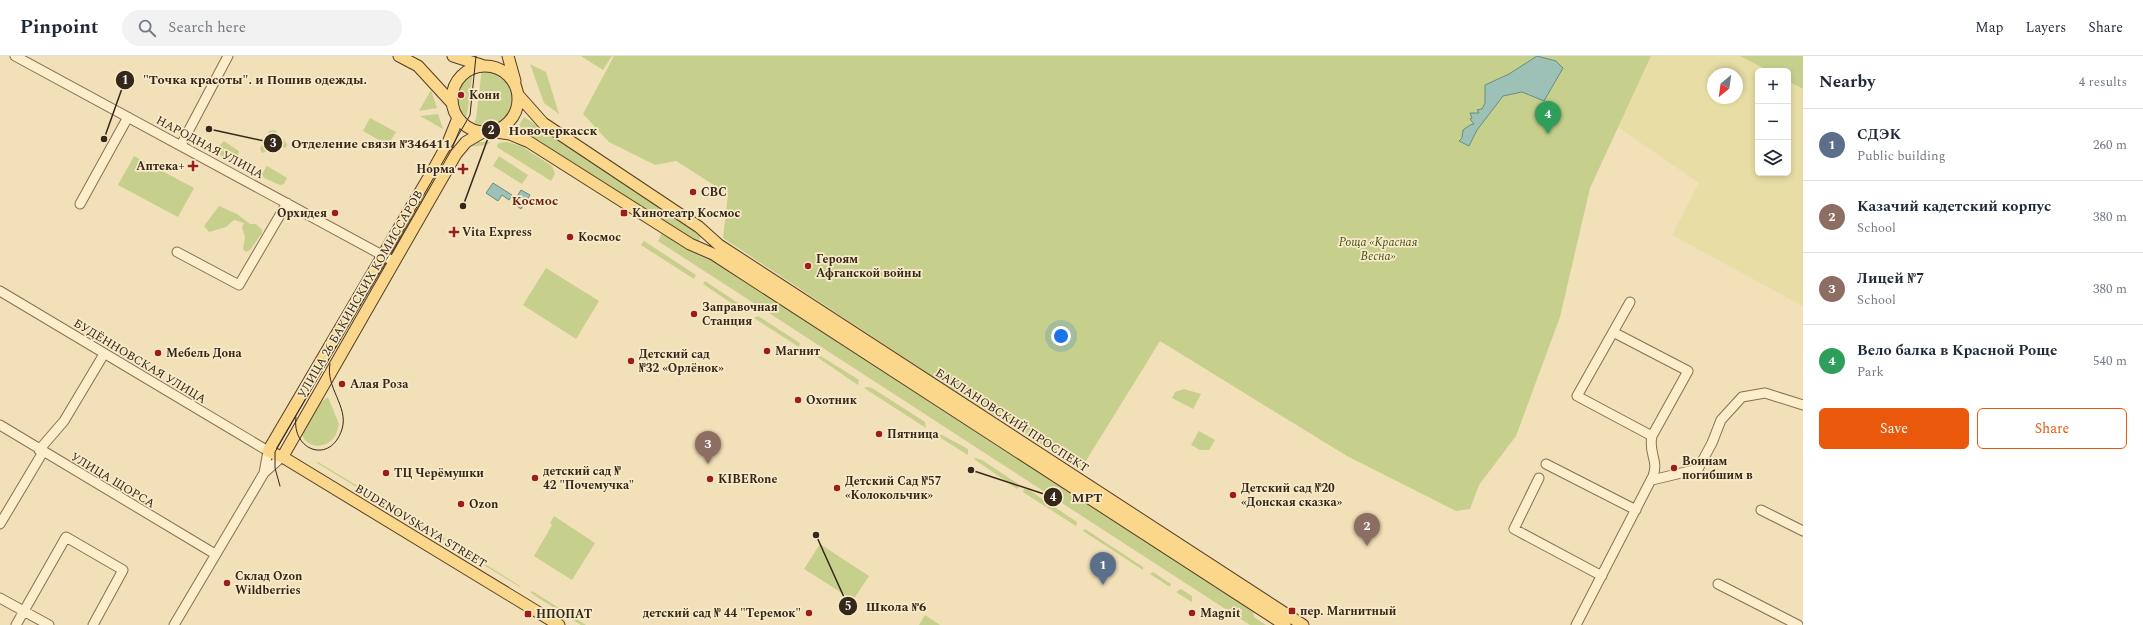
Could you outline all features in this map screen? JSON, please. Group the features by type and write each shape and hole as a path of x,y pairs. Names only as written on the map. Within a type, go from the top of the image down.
{"main road":[{"path":"399,56 418,66 452,103 458,118 467,127 486,132 501,127 511,119 517,109 518,92 508,56"},
{"path":"453,56 505,71 511,76 518,92"},
{"path":"452,103 453,90 458,79 468,70 486,66 496,60 498,56"},
{"name":"БАКЛАНОВСКИЙ ПРОСПЕКТ","path":"518,92 543,123 699,227 725,249 1303,625"},
{"name":"УЛИЦА 26 БАКИНСКИХ КОМИССАРОВ","path":"268,451 447,144 458,118"},
{"name":"БАКЛАНОВСКИЙ ПРОСПЕКТ","path":"486,132 510,134 529,142 690,244 713,254 1285,625"},
{"name":"УЛИЦА 26 БАКИНСКИХ КОМИССАРОВ","path":"283,456 456,154 466,142 486,132"},
{"name":"BUDENOVSKAYA STREET","path":"268,451 283,456 559,625"}],"street":[{"name":"НАРОДНАЯ УЛИЦА","path":"15,56 181,145 393,262"},
{"path":"181,145 228,56"},
{"path":"80,204 128,117"},
{"path":"176,252 239,285 287,203"},
{"path":"699,247 707,234"},
{"name":"БУДЁННОВСКАЯ УЛИЦА","path":"0,291 268,451"},
{"path":"1630,302 1577,396 1652,436"},
{"path":"1576,625 1652,480 1656,466 1650,446 1652,436 1688,371 1613,332"},
{"path":"0,524 41,451 64,420 104,354"},
{"path":"1652,480 1698,469 1712,443 1721,420 1742,397 1765,393 1803,405"},
{"name":"УЛИЦА ЩОРСА","path":"0,425 41,451 215,554"},
{"name":"УЛИЦА 26 БАКИНСКИХ КОМИССАРОВ","path":"264,473 268,451"},
{"name":"УЛИЦА 26 БАКИНСКИХ КОМИССАРОВ","path":"174,625 264,473 283,456"},
{"path":"1546,464 1636,510"},
{"path":"1539,478 1514,529 1602,576"},
{"path":"1761,510 1803,531"},
{"path":"16,625 66,537 123,570 92,625"},
{"path":"1718,584 1798,625"},
{"path":"0,598 49,625"}],"shaded area":[{"path":"1651,56 1740,56 1763,68 1755,68 1755,176 1791,176 1791,83 1803,89 1803,306 1672,235 1699,183 1618,127"}],"green space":[{"path":"581,56 612,56 603,70"},
{"name":"Роща «Красная Весна»","path":"614,56 1651,56 1590,188 1560,317 1516,436 1479,485 1470,509 1456,511 1347,456 1160,341 1081,469 950,388 723,238 728,194 676,161 655,165 609,142 583,114"},
{"path":"1740,56 1803,56 1803,89 1791,83 1791,68 1763,68"},
{"path":"530,64 546,72 559,114 544,103"},
{"path":"482,68 498,72 509,81 514,92 514,104 510,115 501,123 488,128 472,126 476,119"},
{"path":"473,70 465,121 457,107 455,100 456,93 461,80"},
{"path":"431,90 437,108 419,111"},
{"path":"438,114 443,129 420,116"},
{"path":"524,117 701,235 699,241 696,242 518,127"},
{"path":"370,118 396,132 388,145 363,131"},
{"path":"275,130 287,144 286,148 272,144 269,150 262,153 260,149 269,131"},
{"path":"224,141 239,151 238,156 232,161 217,153 219,146"},
{"path":"476,142 491,142 486,145 468,147"},
{"path":"507,142 521,146 552,166 555,174 551,181 497,147 498,143"},
{"path":"134,156 194,188 178,217 118,185"},
{"path":"499,156 528,175 522,184 493,166"},
{"path":"267,166 287,178 284,184 280,185 264,178 262,174"},
{"path":"219,206 237,214 250,224 256,224 262,230 262,233 250,250 246,252 243,249 245,237 242,227 244,223 234,220 226,227 209,232 204,226"},
{"path":"663,231 709,257 1253,611 1254,617 1266,625 1250,625 658,241"},
{"path":"644,241 696,275 694,279 641,245"},
{"path":"546,268 599,301 576,339 523,305"},
{"path":"705,281 747,309 746,313 703,284"},
{"path":"758,316 800,343 799,347 754,318"},
{"path":"816,353 859,380 858,385 814,355"},
{"path":"864,388 872,388 925,422 926,428"},
{"path":"1184,389 1201,394 1193,409 1172,398 1175,392"},
{"path":"328,397 339,424 337,432 331,441 326,444 316,446 307,442 303,438 301,432 315,407"},
{"path":"1199,431 1215,440 1209,450 1200,450 1191,445"},
{"path":"936,435 942,435 968,449 968,455"},
{"path":"976,458 982,460 1018,484 1019,487 1017,489 974,459"},
{"path":"318,462 379,499 378,500 317,463"},
{"path":"1024,489 1029,490 1077,522 1076,526 1023,492"},
{"path":"387,504 445,539 443,541 386,506"},
{"path":"554,516 595,543 572,580 534,556 552,525 550,523"},
{"path":"1085,529 1143,567 1143,570 1083,531"},
{"path":"820,544 869,576 853,600 804,569"},
{"path":"457,546 520,586 520,587 456,548"},
{"path":"1153,572 1171,584 1170,587 1150,574"},
{"path":"1181,589 1192,596 1192,602 1176,592"},
{"path":"532,591 586,625 581,625 531,593"},
{"path":"925,615 940,625 919,625"}],"water":[{"path":"1537,56 1556,61 1563,68 1544,101 1522,92 1503,96 1477,130 1469,146 1459,141 1462,138 1463,130 1474,124 1470,119 1472,118 1470,113 1479,113 1477,110 1482,109 1485,103 1485,85 1509,74"},
{"path":"493,183 512,195 509,200 502,195 498,201 486,193"},
{"path":"521,190 530,195 521,209 513,203"}],"tram line":[{"path":"280,486 275,468 275,452 470,115 476,56"},
{"path":"296,417 296,429 305,445 313,449 321,450 329,447 337,440 342,429 343,421 340,405 331,381 329,372 330,364"}],"place":[{"name":"Кони","path":"461,95"},
{"name":"Отделение связи №346411","path":"209,129"},
{"name":"Вело балка в Красной Роще","path":"1548,134"},
{"name":"\"Точка красоты\". и Пошив одежды.","path":"104,139"},
{"name":"Аптека+","path":"193,166"},
{"name":"Норма","path":"463,169"},
{"name":"СВС","path":"693,192"},
{"name":"Новочеркасск","path":"463,206"},
{"name":"Орхидея","path":"335,213"},
{"name":"Кинотеатр Космос","path":"624,213"},
{"name":"Vita Express","path":"454,232"},
{"name":"Космос","path":"570,237"},
{"name":"Героям Афганской войны","path":"808,266"},
{"name":"Заправочная Станция","path":"694,314"},
{"name":"Магнит","path":"767,351"},
{"name":"Мебель Дона","path":"158,353"},
{"name":"Детский сад №32 «Орлёнок»","path":"631,361"},
{"name":"Алая Роза","path":"342,384"},
{"name":"Охотник","path":"798,400"},
{"name":"Пятница","path":"879,434"},
{"name":"Лицей №7","path":"708,464"},
{"name":"Воинам погибшим в","path":"1674,468"},
{"name":"МРТ","path":"971,470"},
{"name":"ТЦ Черёмушки","path":"386,473"},
{"name":"детский сад № 42 \"Почемучка\"","path":"535,478"},
{"name":"KIBERone","path":"710,479"},
{"name":"Детский Сад №57 «Колокольчик»","path":"837,488"},
{"name":"Детский сад №20 «Донская сказка»","path":"1233,495"},
{"name":"Ozon","path":"461,504"},
{"name":"Школа №6","path":"816,535"},
{"name":"Казачий кадетский корпус","path":"1367,546"},
{"name":"Склад Ozon Wildberries","path":"227,583"},
{"name":"СДЭК","path":"1103,585"},
{"name":"пер. Магнитный","path":"1292,611"},
{"name":"детский сад № 44 \"Теремок\"","path":"809,613"},
{"name":"Magnit","path":"1192,613"},
{"name":"НПОПАТ","path":"528,614"}],"district":[{"name":"Космос","path":"535,200"}]}
